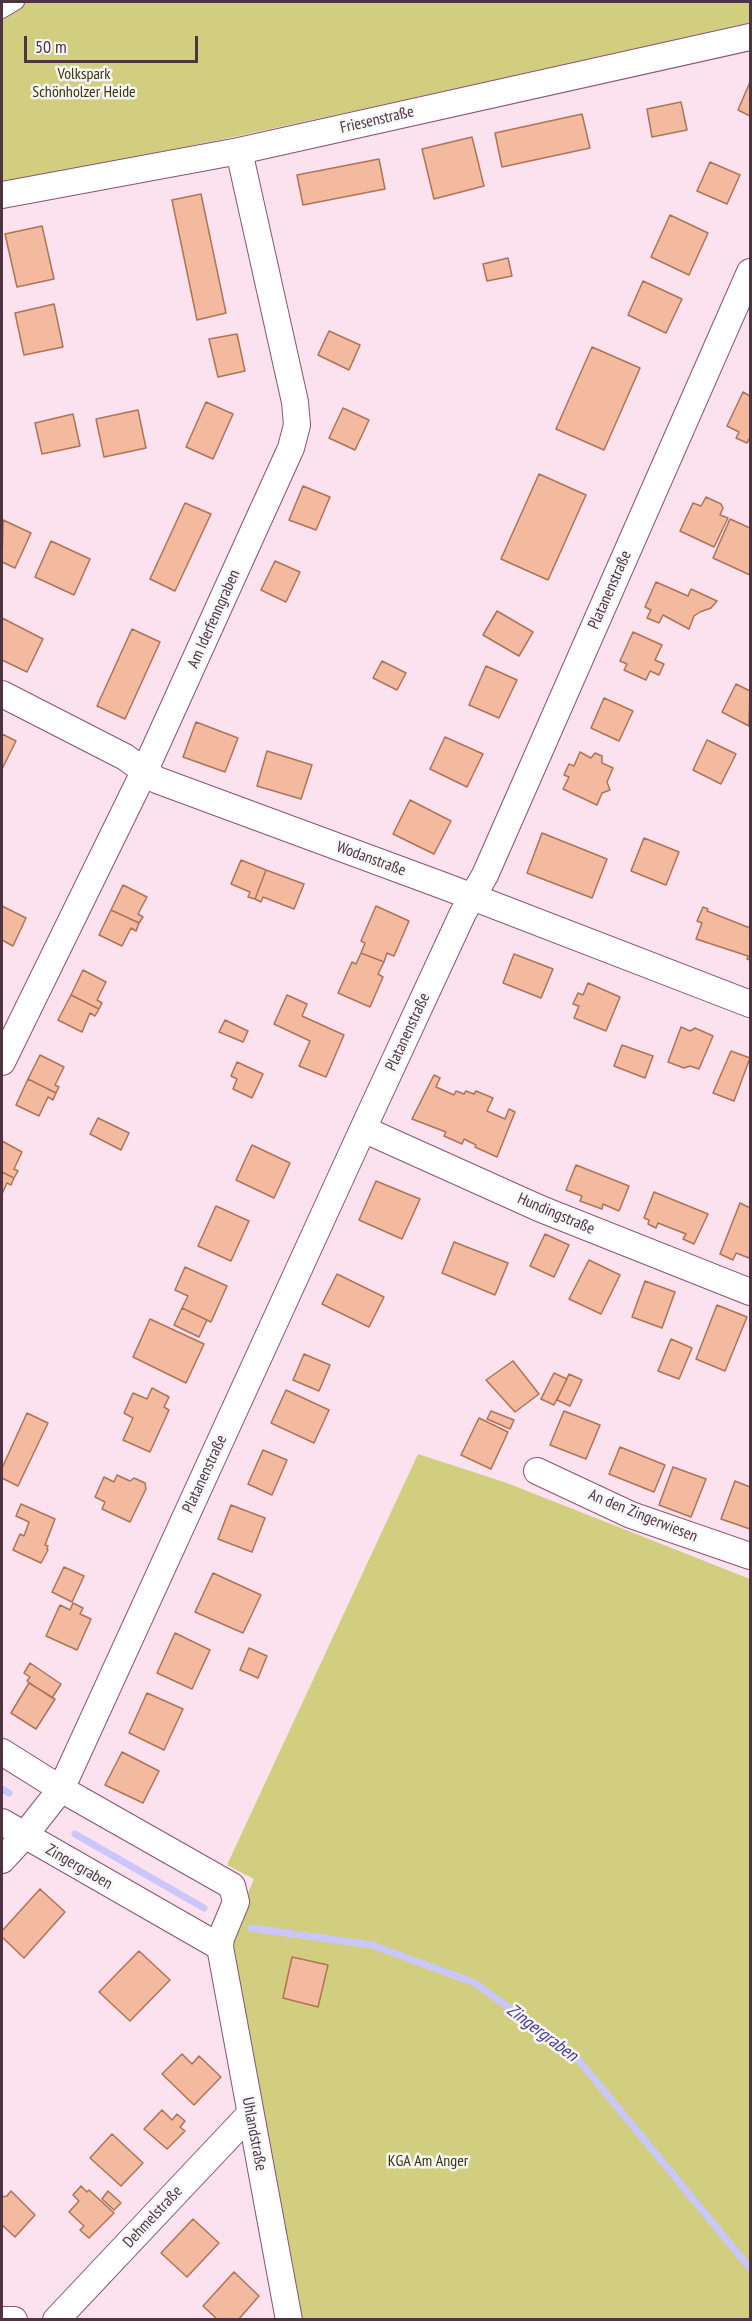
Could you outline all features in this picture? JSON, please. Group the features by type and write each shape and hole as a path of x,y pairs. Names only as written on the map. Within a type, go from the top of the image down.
{"street":[{"name":"Friesenstraße","path":"2,195 239,151 750,37"},
{"name":"Am Iderfenngraben","path":"2,1062 145,770 291,448 297,425 295,402 239,151"},
{"name":"Platanenstraße","path":"61,1790 363,1129 472,897 485,875 750,272"},
{"name":"Wodanstraße","path":"2,694 125,756 157,780 472,897 750,1004"},
{"name":"Hundingstraße","path":"363,1129 541,1209 750,1292"},
{"name":"An den Zingerwiesen","path":"537,1471 631,1515 750,1556"},
{"path":"2,1752 61,1790 232,1886 236,1902 221,1942"},
{"name":"Zingergraben","path":"24,1836 61,1790"},
{"name":"Zingergraben","path":"2,1821 24,1836 221,1942"},
{"path":"2,1860 24,1836"},
{"name":"Uhlandstraße","path":"221,1942 250,2114 289,2319"},
{"name":"Dehmelstraße","path":"56,2319 250,2114"},
{"path":"4,2319 14,2319"}],"lane":[{"path":"2,10 16,2"}],"green space":[{"name":"Volkspark Schönholzer Heide","path":"2,2 750,2 750,25 224,139 2,184"},
{"name":"KGA Am Anger","path":"418,1454 507,1483 750,1579 750,2319 295,2319 230,1935 254,1879 227,1865"}],"building":[{"path":"750,82 750,116 738,110"},
{"path":"681,102 687,130 652,137 647,109"},
{"path":"582,114 590,148 502,167 495,133"},
{"path":"472,137 484,186 434,199 422,149"},
{"path":"379,159 385,189 303,205 297,175"},
{"path":"710,162 740,175 727,204 697,191"},
{"path":"201,194 226,313 197,320 172,200"},
{"path":"670,215 708,233 689,275 651,257"},
{"path":"42,226 54,279 17,287 5,234"},
{"path":"508,258 512,276 487,281 483,264"},
{"path":"643,281 682,299 666,333 628,315"},
{"path":"54,304 63,347 24,355 15,313"},
{"path":"329,331 360,345 349,370 318,355"},
{"path":"237,334 245,371 218,377 209,339"},
{"path":"592,347 640,368 604,450 556,429"},
{"path":"743,392 750,396 750,437 747,443 736,438 739,432 727,426"},
{"path":"206,402 233,414 213,459 186,447"},
{"path":"343,408 369,420 355,450 329,438"},
{"path":"138,410 146,448 104,457 96,419"},
{"path":"73,414 80,446 42,454 35,423"},
{"path":"539,474 586,495 548,580 501,559"},
{"path":"303,486 330,497 316,530 289,520"},
{"path":"706,497 721,504 723,508 720,515 728,518 714,547 680,531 693,503 701,506"},
{"path":"185,503 211,514 175,591 150,579"},
{"path":"730,519 750,528 750,575 713,558"},
{"path":"3,520 31,533 15,568 2,562"},
{"path":"51,541 90,559 74,595 35,577"},
{"path":"275,561 300,572 286,602 261,590"},
{"path":"656,582 688,596 691,589 717,601 711,608 694,616 689,629 663,615 659,623 647,618 651,610 645,607"},
{"path":"497,611 533,632 519,656 483,635"},
{"path":"2,618 43,639 27,672 2,660"},
{"path":"132,629 160,642 125,719 97,706"},
{"path":"633,632 662,645 655,660 664,664 659,675 650,671 646,680 624,670 627,664 620,661"},
{"path":"382,661 406,673 397,690 373,678"},
{"path":"486,666 517,680 499,718 469,705"},
{"path":"736,684 750,691 749,726 722,712"},
{"path":"604,698 633,711 619,741 591,728"},
{"path":"196,722 238,738 225,772 183,757"},
{"path":"2,734 16,741 2,769"},
{"path":"445,737 483,754 467,787 430,769"},
{"path":"707,740 736,754 721,784 693,770"},
{"path":"267,751 312,765 301,799 257,786"},
{"path":"580,752 591,758 595,753 602,756 602,763 613,768 607,782 610,790 602,793 597,805 563,789 569,777 564,775 569,764 574,766"},
{"path":"410,800 451,821 434,854 393,834"},
{"path":"542,833 607,859 592,898 527,873"},
{"path":"644,838 679,852 666,885 631,871"},
{"path":"241,860 266,870 255,899 248,897 250,892 231,884"},
{"path":"266,870 304,884 294,909 263,897 261,902 255,899"},
{"path":"123,885 147,897 138,914 143,917 139,923 111,910"},
{"path":"2,906 26,918 13,946 2,940"},
{"path":"376,906 409,921 394,956 387,953 384,962 361,953 365,943 361,941"},
{"path":"703,907 708,909 707,911 750,928 750,960 747,959 748,956 696,939 702,923 697,921"},
{"path":"111,910 139,923 136,931 131,928 122,946 99,935"},
{"path":"361,953 384,962 378,974 383,977 370,1007 338,993 352,962 356,964"},
{"path":"514,954 553,969 541,998 503,983"},
{"path":"83,970 106,982 97,1000 102,1003 99,1009 71,995"},
{"path":"588,983 620,997 606,1031 574,1018 579,1006 573,1004 578,993 583,995"},
{"path":"71,995 99,1009 95,1016 90,1013 82,1032 58,1020"},
{"path":"287,995 307,1004 302,1016 344,1035 326,1077 299,1066 310,1041 274,1024"},
{"path":"225,1020 248,1031 243,1042 219,1032"},
{"path":"681,1027 690,1031 695,1028 713,1036 699,1069 690,1066 684,1068 668,1062"},
{"path":"622,1045 653,1056 645,1078 614,1066"},
{"path":"731,1051 750,1058 734,1101 713,1093"},
{"path":"40,1055 64,1067 55,1085 59,1087 56,1093 28,1079"},
{"path":"237,1062 263,1074 252,1098 233,1089 237,1079 231,1076"},
{"path":"434,1075 440,1078 436,1087 454,1095 456,1091 474,1094 476,1091 493,1098 487,1111 505,1119 509,1109 515,1112 497,1157 464,1139 462,1144 444,1136 446,1132 412,1119"},
{"path":"28,1079 56,1093 53,1100 48,1097 39,1116 16,1105"},
{"path":"98,1118 129,1133 121,1150 90,1134"},
{"path":"2,1141 22,1152 14,1169 18,1171 14,1178 2,1172"},
{"path":"252,1145 290,1163 274,1198 236,1180"},
{"path":"576,1165 629,1186 619,1211 603,1204 602,1209 580,1201 582,1196 566,1190"},
{"path":"2,1172 14,1178 11,1185 7,1183 2,1194"},
{"path":"376,1181 420,1199 402,1239 359,1220"},
{"path":"654,1192 708,1214 694,1244 683,1239 686,1234 658,1223 656,1228 648,1224 649,1220 644,1218"},
{"path":"740,1203 750,1208 750,1254 749,1258 736,1253 733,1260 720,1254"},
{"path":"216,1206 249,1221 231,1261 198,1246"},
{"path":"545,1234 569,1245 554,1277 530,1266"},
{"path":"454,1242 508,1263 495,1295 442,1273"},
{"path":"589,1260 620,1275 601,1314 569,1299"},
{"path":"185,1267 227,1286 211,1322 182,1308 188,1296 175,1290"},
{"path":"337,1274 384,1297 369,1327 322,1304"},
{"path":"645,1281 675,1292 662,1328 632,1317"},
{"path":"717,1305 747,1317 725,1371 696,1359"},
{"path":"182,1308 207,1320 199,1337 174,1325"},
{"path":"150,1319 204,1344 186,1383 133,1357"},
{"path":"671,1339 692,1348 679,1379 658,1371"},
{"path":"304,1354 330,1365 319,1391 293,1380"},
{"path":"513,1361 539,1394 515,1412 486,1380"},
{"path":"554,1373 567,1379 554,1405 541,1399"},
{"path":"569,1374 582,1380 570,1406 557,1400"},
{"path":"152,1388 169,1397 164,1407 169,1410 150,1452 123,1440 133,1418 124,1413 133,1393 147,1399"},
{"path":"286,1390 329,1410 314,1443 271,1423"},
{"path":"491,1411 514,1420 510,1429 487,1419"},
{"path":"564,1411 600,1425 586,1459 550,1445"},
{"path":"27,1413 48,1423 18,1486 2,1478 2,1468"},
{"path":"479,1418 508,1432 491,1469 461,1455"},
{"path":"620,1447 665,1465 654,1492 609,1474"},
{"path":"263,1450 287,1460 272,1495 248,1484"},
{"path":"673,1467 706,1479 691,1517 659,1505"},
{"path":"117,1475 130,1481 134,1478 145,1483 146,1489 130,1522 102,1509 105,1502 95,1497 104,1477 114,1482"},
{"path":"735,1481 750,1487 750,1529 721,1519"},
{"path":"21,1504 55,1519 45,1545 48,1546 48,1550 41,1563 13,1550 20,1534 24,1536 29,1522 16,1516"},
{"path":"231,1505 265,1518 252,1552 218,1539"},
{"path":"64,1567 84,1576 72,1602 52,1592"},
{"path":"213,1573 261,1595 243,1633 195,1612"},
{"path":"73,1603 83,1608 80,1614 91,1619 77,1650 46,1636 60,1605 70,1610"},
{"path":"175,1633 210,1650 192,1689 157,1673"},
{"path":"249,1648 267,1656 258,1678 240,1670"},
{"path":"30,1663 61,1684 52,1698 27,1681 30,1677 24,1673"},
{"path":"29,1683 55,1699 36,1729 11,1713"},
{"path":"147,1693 183,1709 164,1750 129,1733"},
{"path":"122,1752 159,1771 143,1803 105,1785"},
{"path":"40,1889 65,1912 24,1958 2,1937 2,1931"},
{"path":"139,1951 170,1980 130,2021 99,1992"},
{"path":"292,1957 328,1965 318,2007 283,1998"},
{"path":"182,2054 192,2064 199,2056 221,2077 194,2105 162,2074"},
{"path":"162,2110 172,2120 177,2114 185,2121 180,2127 185,2131 167,2149 144,2129"},
{"path":"112,2134 143,2163 121,2186 90,2158"},
{"path":"81,2186 87,2192 89,2190 114,2213 89,2238 80,2230 84,2226 69,2212 79,2201 73,2195"},
{"path":"11,2191 35,2215 15,2237 2,2225 2,2197 7,2196"},
{"path":"108,2191 121,2203 114,2210 102,2199"},
{"path":"193,2219 219,2243 187,2277 161,2253"},
{"path":"234,2272 259,2296 238,2320 218,2320 203,2306"}],"waterway":[{"name":"Zingergraben","path":"2,1789 9,1793"},
{"name":"Zingergraben","path":"75,1834 204,1908"},
{"name":"Zingergraben","path":"251,1928 372,1945 475,1983 576,2057 750,2268"}]}
